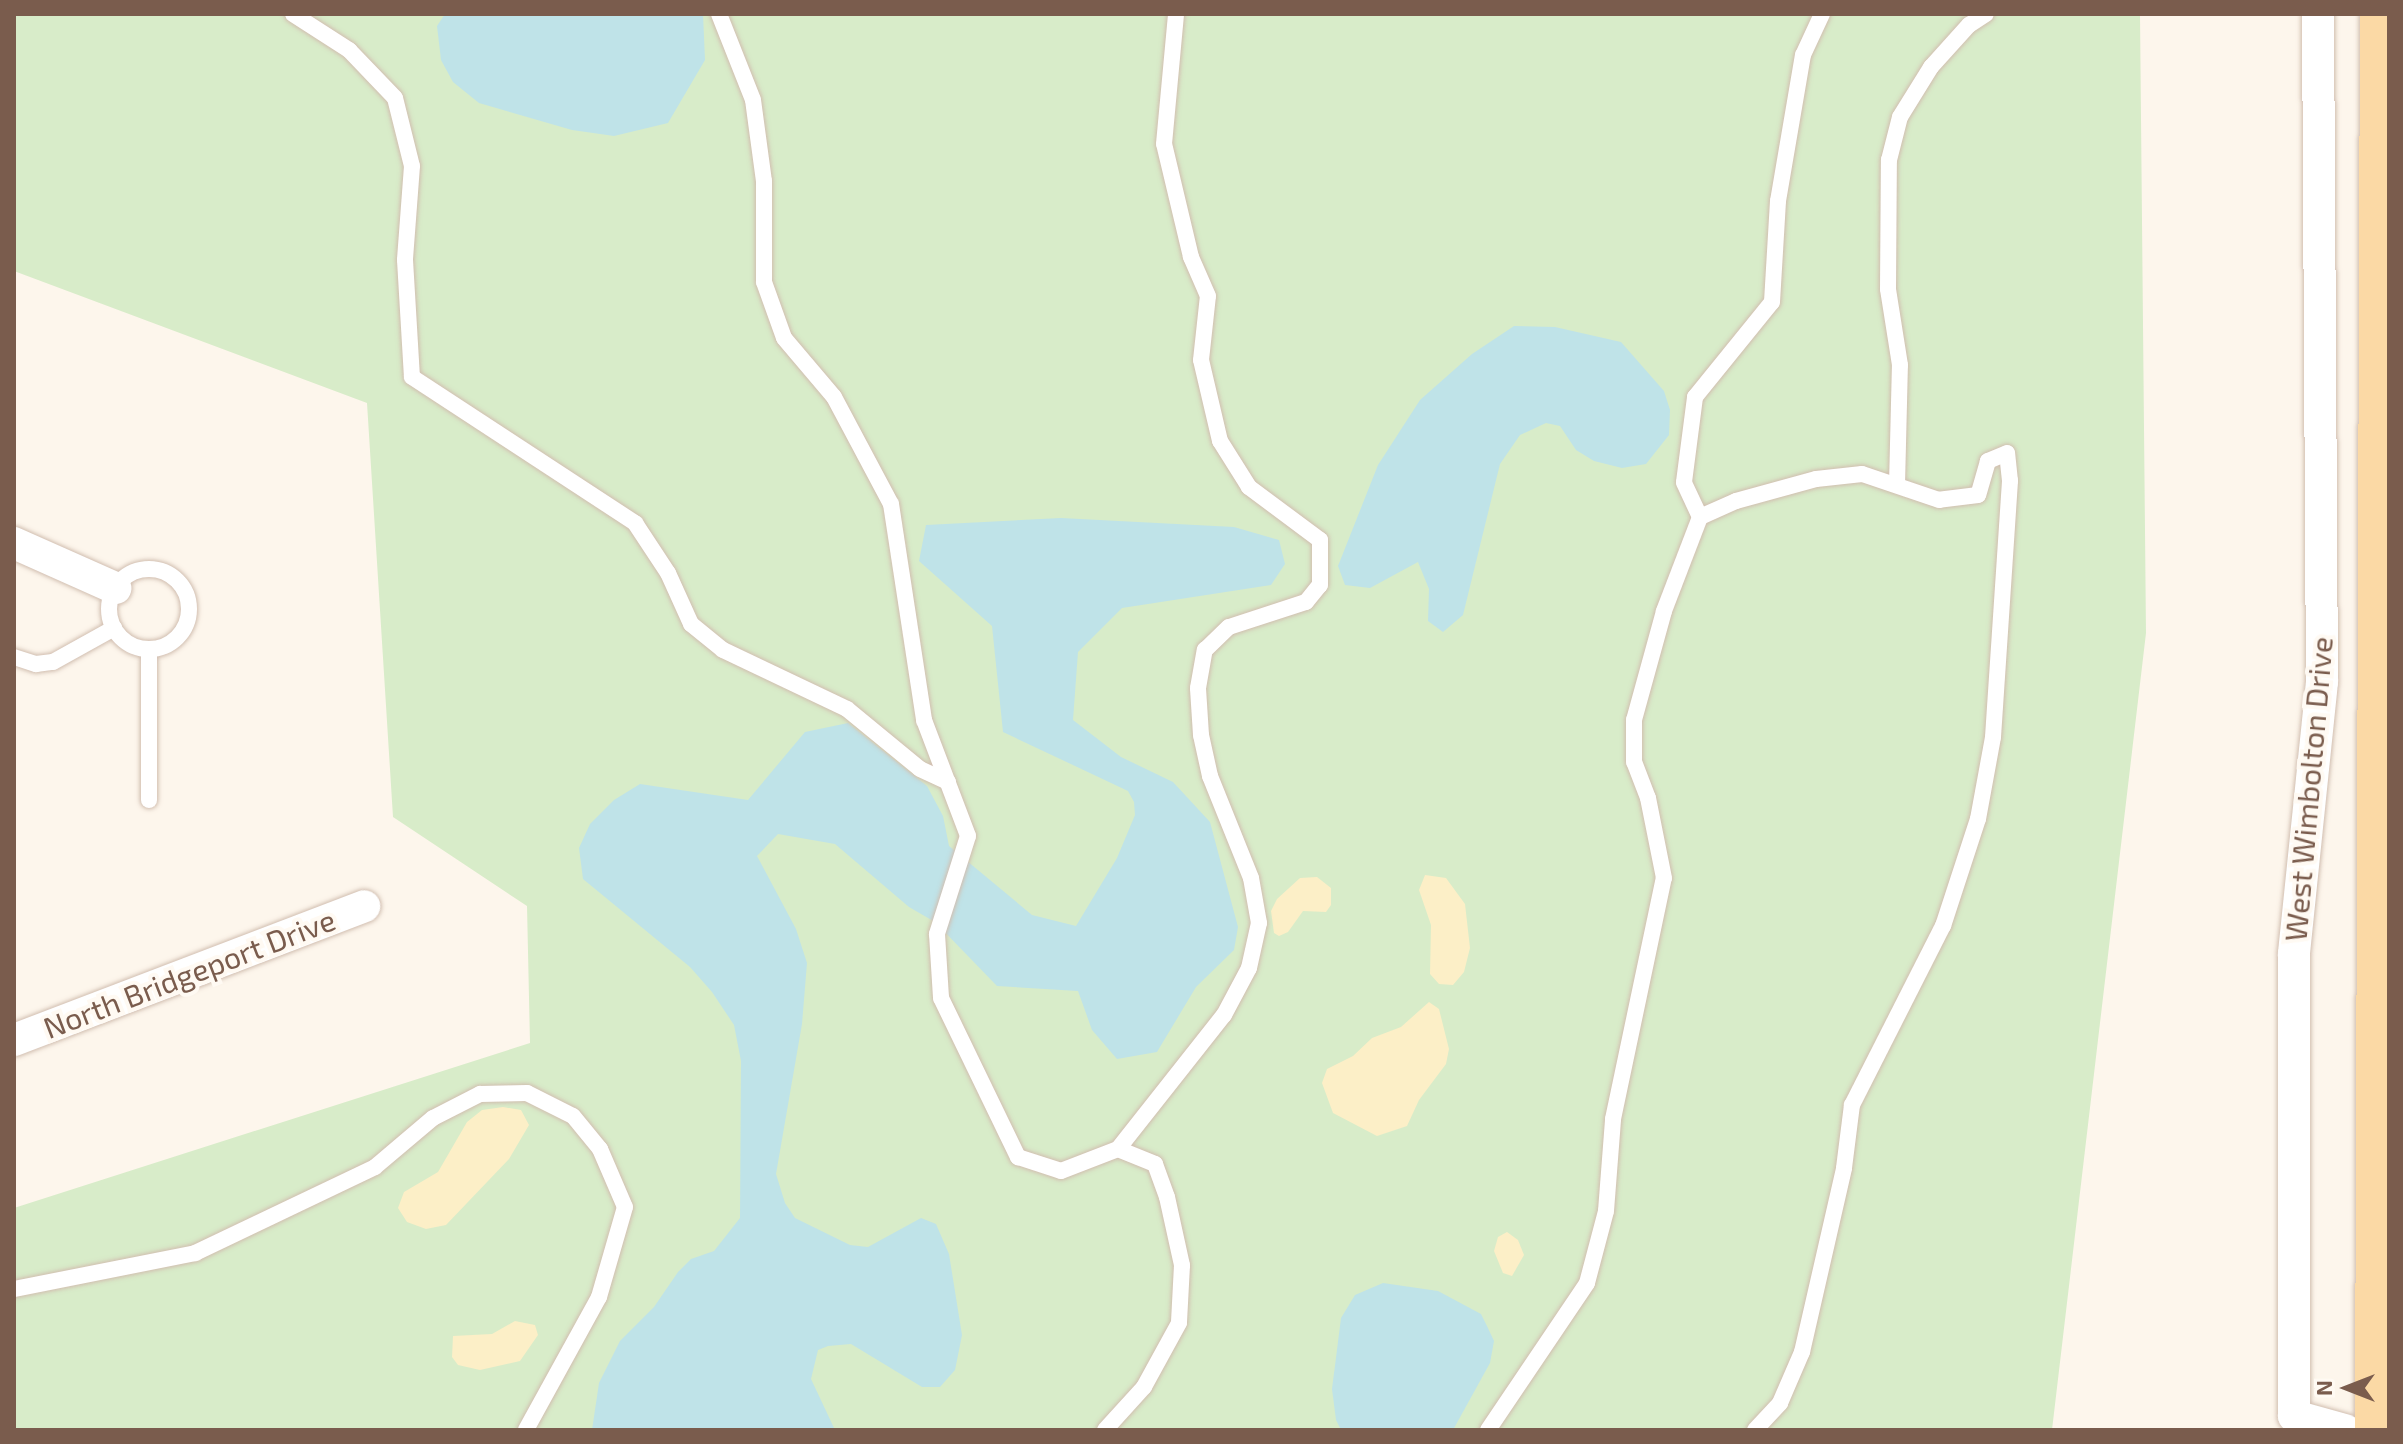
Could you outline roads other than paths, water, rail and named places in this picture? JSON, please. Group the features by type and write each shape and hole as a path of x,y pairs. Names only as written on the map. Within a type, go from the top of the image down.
{"main road":[{"path":"2377,1430 2384,478 2382,14"}],"street":[{"name":"West Wimbolton Drive","path":"2318,14 2322,682 2294,954 2294,1416 2345,1430"},
{"path":"14,543 115,588"},
{"name":"North Bridgeport Drive","path":"14,1040 364,906"}],"lane":[{"path":"293,14 349,50 395,98 412,166 405,260 412,377 635,523 668,573 691,624 723,650 847,709 920,769 948,782"},
{"path":"719,14 753,100 764,181 764,282 784,338 834,397 891,504 924,720 968,836 937,934 941,998 982,1091 1018,1157 1061,1171 1118,1149 1224,1015 1249,968 1259,923 1251,878 1210,776 1201,735 1198,688 1205,650 1229,627 1306,602 1320,585 1320,540 1249,487 1220,441 1201,360 1208,296 1191,257 1164,144 1176,14"},
{"path":"1700,517 1684,482 1695,397 1772,302 1778,201 1803,55 1822,14"},
{"path":"1897,485 1900,365 1888,289 1889,160 1900,117 1931,67 1969,25 1986,14"},
{"path":"1488,1430 1587,1283 1606,1211 1613,1119 1664,878 1648,798 1634,762 1634,720 1664,611 1700,517 1736,501 1816,479 1862,474 1939,500 1978,495 1988,461 2007,453 2010,481 1993,737 1978,819 1943,926 1852,1105 1844,1168 1802,1352 1780,1403 1755,1430"},
{"path":"150,568 182,586 189,609 182,633 162,648 134,647 114,628 109,615 115,588 124,578 150,568"},
{"path":"14,657 36,664 53,662 114,628"},
{"path":"149,649 149,800"},
{"path":"14,1289 195,1253 375,1167 433,1118 480,1094 527,1093 573,1116 600,1149 625,1207 599,1297 526,1430"},
{"path":"1105,1430 1144,1387 1179,1323 1182,1265 1155,1164 1118,1149"}],"water":[{"path":"445,14 703,14 705,60 668,123 614,136 572,130 479,103 453,82 441,60 437,26"},
{"path":"1514,326 1555,327 1621,342 1664,391 1670,410 1669,435 1646,464 1622,468 1594,461 1576,450 1560,426 1546,423 1520,435 1500,464 1463,615 1443,632 1428,621 1429,589 1418,562 1370,588 1345,585 1338,566 1378,465 1420,400 1472,354"},
{"path":"1061,518 1234,527 1279,540 1285,564 1271,585 1122,608 1078,652 1073,720 1121,757 1173,782 1210,822 1238,927 1234,950 1196,987 1157,1052 1117,1059 1092,1030 1078,991 997,986 935,922 909,907 835,844 778,834 757,856 796,929 807,963 802,1024 776,1174 785,1203 795,1218 850,1245 868,1247 921,1218 936,1224 949,1254 962,1335 955,1370 940,1387 922,1387 851,1344 828,1346 818,1350 811,1379 835,1430 592,1430 599,1383 620,1341 654,1307 678,1272 691,1259 714,1251 740,1218 741,1061 734,1025 712,992 690,967 583,879 579,848 590,824 614,800 640,784 748,800 805,732 848,723 927,786 943,816 949,846 1032,915 1076,926 1117,858 1135,815 1134,802 1128,791 1003,732 992,626 919,561 926,525"},
{"path":"1383,1283 1438,1291 1481,1314 1487,1326 1494,1341 1490,1363 1453,1430 1341,1430 1336,1420 1332,1389 1341,1318 1355,1295"}]}
